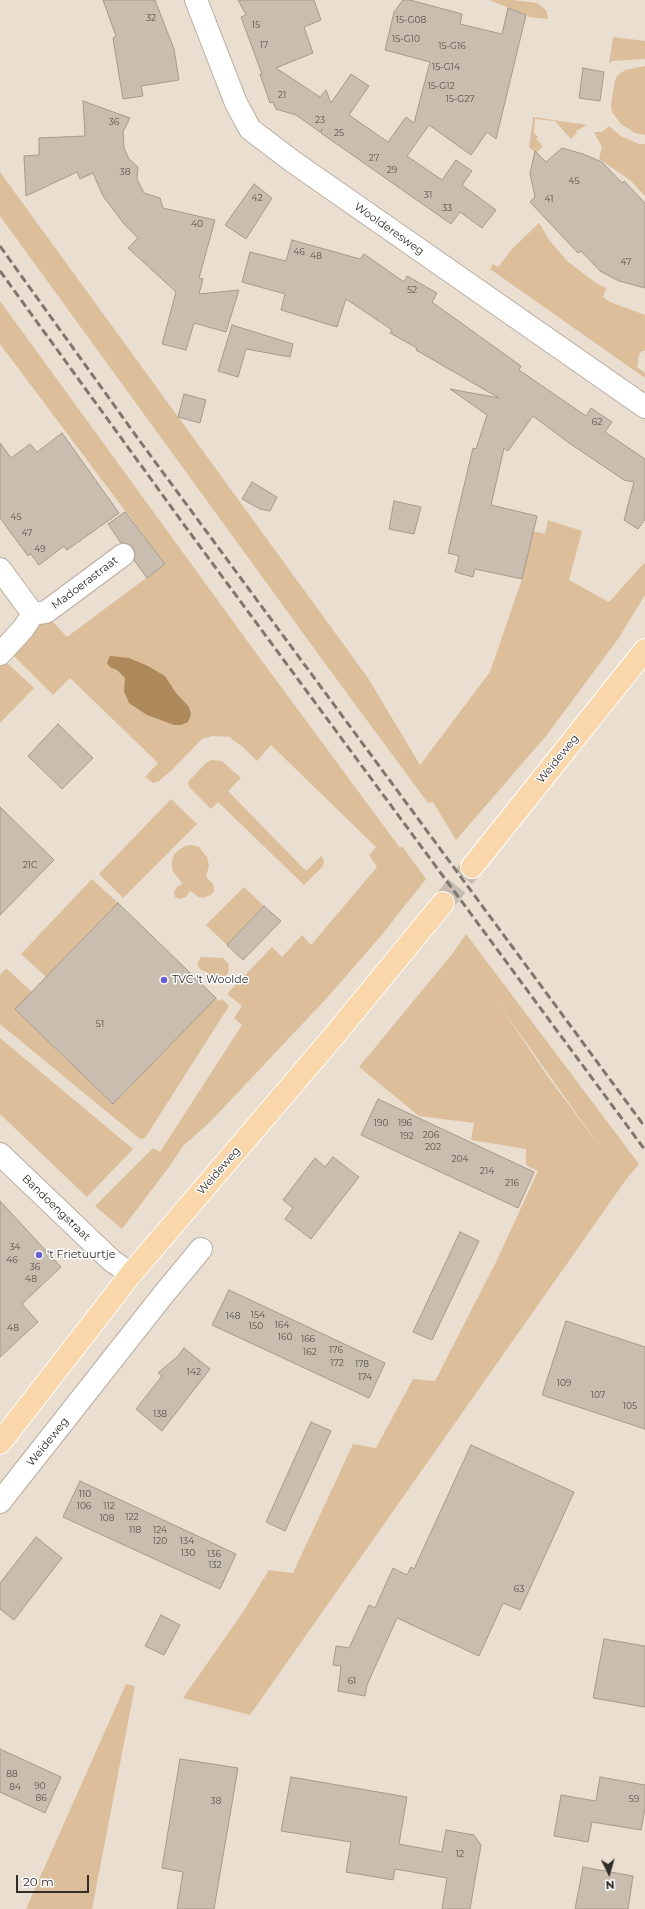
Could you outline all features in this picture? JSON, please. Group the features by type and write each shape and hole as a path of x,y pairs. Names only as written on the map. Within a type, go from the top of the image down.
{"main road":[{"name":"Weideweg","path":"472,867 645,650"},
{"name":"Weideweg","path":"0,1443 132,1274 333,1037 444,903"}],"street":[{"name":"Woolderesweg","path":"196,0 236,103 250,129 292,161 645,407"},
{"name":"Madoerastraat","path":"33,614 46,612 123,555"},
{"path":"0,569 33,614 24,629 0,654"},
{"name":"Bandoengstraat","path":"0,1154 112,1261 132,1274"},
{"name":"Weideweg","path":"0,1502 201,1249"}],"shaded area":[{"path":"489,0 512,0 537,3 546,10 548,19 528,17 529,16"},
{"path":"613,37 645,41 645,59 612,61 609,64"},
{"path":"645,66 645,135 635,133 621,124 612,112 611,104 615,80 618,75 625,70"},
{"path":"533,117 587,125 576,131 577,133 571,139 555,121 535,119 534,133 538,137 536,139 543,146 536,153 529,147"},
{"path":"609,126 621,136 639,144 645,144 645,196 630,180 599,159 602,147 594,132 602,132"},
{"path":"0,172 368,678 420,765 490,672 522,579 533,531 545,534 548,520 582,531 569,580 609,602 645,562 645,595 618,639 546,736 456,840 433,802 428,803 0,216"},
{"path":"539,223 550,241 567,261 596,283 606,288 603,297 610,302 645,315 645,351 642,351 639,355 637,367 645,373 645,378 490,269 493,264 498,267 512,249"},
{"path":"0,301 248,642 400,848 402,846 426,879 380,937 326,999 210,1122 183,1146 122,1229 95,1206 153,1148 160,1152 242,1025 234,1018 242,1006 227,994 272,947 282,957 302,935 311,945 377,867 369,855 376,847 271,745 257,761 243,747 229,737 212,736 202,739 172,770 159,781 153,783 145,777 158,763 70,678 53,695 11,653 40,624 52,621 67,637 165,564 0,344"},
{"path":"110,656 129,658 148,666 165,676 176,693 189,707 191,714 188,722 181,725 174,725 147,715 129,703 124,691 125,678 107,663"},
{"path":"4,660 34,688 0,723 0,664"},
{"path":"211,760 222,761 241,778 228,791 306,871 321,856 324,860 323,866 304,885 218,802 211,809 189,787 188,782 206,763"},
{"path":"171,799 197,824 123,898 99,874"},
{"path":"191,845 199,847 207,857 209,865 206,877 213,884 214,891 211,895 203,898 190,891 186,897 179,899 175,897 174,891 178,886 182,885 182,883 172,870 172,861 174,854 185,846"},
{"path":"92,879 118,903 46,977 21,954"},
{"path":"244,887 264,906 227,945 206,925"},
{"path":"466,934 639,1164 625,1181 250,1715 183,1698 243,1612 269,1570 293,1573 353,1444 376,1448 413,1379 435,1381 497,1260 538,1171 526,1165 526,1149 471,1140 474,1123 419,1116 359,1067 453,953","holes":["498,1003 603,1151 546,1074"]},
{"path":"201,957 223,958 229,964 228,974 219,979 200,969 197,964"},
{"path":"6,968 32,992 15,1009 113,1104 216,998 219,1001 222,999 229,1006 145,1138 140,1139 0,1024 0,975"},
{"path":"0,1038 133,1149 87,1197 0,1114"},
{"path":"126,1684 135,1686 92,1909 26,1909"}],"building":[{"path":"103,0 155,0 174,49 179,80 141,86 143,96 123,99 113,38 116,36"},
{"path":"238,0 314,0 321,20 304,27 313,53 276,68 320,97 326,90 331,103 351,74 369,86 349,115 388,142 406,117 414,123 430,62 385,50 394,12 403,0 410,0 462,14 460,24 502,34 508,8 526,15 496,139 487,132 471,155 429,125 407,156 442,180 456,160 472,171 462,185 496,210 482,228 460,212 451,224 321,133 322,129 320,132 296,115 276,109 273,102 270,103 260,74 262,74 241,17 246,15"},
{"path":"583,68 604,72 600,101 579,98"},
{"path":"83,101 130,118 123,132 124,148 129,159 138,167 137,179 144,193 160,198 163,208 215,220 199,278 203,279 199,294 239,290 226,332 194,323 186,350 162,344 176,292 128,248 138,238 124,224 103,196 93,173 80,179 77,172 26,196 24,156 39,155 39,138 85,136"},
{"path":"562,148 583,154 602,162 622,183 624,181 645,203 645,288 619,281 600,271 581,251 578,253 530,202 535,197 530,173 535,151 546,162"},
{"path":"254,184 272,198 246,239 225,225"},
{"path":"292,240 360,259 364,254 404,282 407,276 437,293 432,302 521,366 519,370 586,416 591,408 612,422 605,432 645,459 645,519 638,529 624,520 634,482 624,480 569,443 533,416 508,451 504,448 491,505 537,516 522,579 475,569 473,577 455,572 459,556 448,553 473,448 476,449 487,415 450,389 499,398 416,350 417,348 390,333 392,330 346,299 337,327 281,310 285,294 242,282 250,252 286,261"},
{"path":"232,325 293,344 290,357 246,349 238,377 218,371"},
{"path":"184,394 206,400 200,423 178,417"},
{"path":"62,433 119,513 67,550 64,546 39,565 31,554 28,556 0,518 0,443 11,458 30,444 37,452"},
{"path":"252,482 277,497 270,511 260,509 242,499"},
{"path":"394,501 421,507 414,534 389,529"},
{"path":"125,512 165,564 147,578 134,560 135,554 133,548 128,544 121,543 108,524"},
{"path":"58,724 93,758 62,789 28,756"},
{"path":"0,807 54,860 0,915"},
{"path":"118,903 216,998 113,1104 15,1009"},
{"path":"264,906 281,921 243,960 227,945"},
{"path":"378,1099 534,1172 518,1208 361,1135"},
{"path":"333,1157 359,1177 311,1239 285,1219 293,1208 283,1200 315,1158 325,1167"},
{"path":"0,1201 61,1267 22,1304 38,1322 0,1357"},
{"path":"460,1232 479,1241 432,1340 413,1332"},
{"path":"229,1290 385,1363 369,1398 212,1325"},
{"path":"566,1321 645,1347 645,1429 542,1395"},
{"path":"184,1348 210,1369 162,1431 136,1409 162,1376 158,1373 178,1356"},
{"path":"311,1422 331,1431 285,1531 266,1522"},
{"path":"471,1445 574,1492 520,1610 503,1603 479,1656 397,1618 367,1685 365,1696 338,1691 341,1666 333,1665 336,1646 349,1648 369,1605 375,1608 393,1568 407,1575 411,1567 414,1569"},
{"path":"80,1481 236,1554 220,1589 63,1517"},
{"path":"36,1537 62,1558 14,1620 0,1609 0,1583"},
{"path":"161,1615 180,1625 164,1655 145,1646"},
{"path":"604,1639 645,1646 645,1707 593,1698"},
{"path":"0,1749 61,1777 45,1813 0,1792"},
{"path":"180,1759 238,1768 214,1909 177,1909 183,1872 162,1868"},
{"path":"291,1777 407,1797 399,1844 442,1852 446,1830 474,1835 481,1845 470,1909 442,1909 447,1878 395,1869 393,1880 346,1872 351,1842 281,1831"},
{"path":"600,1777 645,1785 645,1808 641,1830 592,1822 588,1842 554,1836 561,1795 596,1801"},
{"path":"583,1867 633,1876 628,1909 575,1909"}],"tunnel":[{"path":"443,903 472,867"}],"railway":[{"path":"0,246 142,444 645,1127"},
{"path":"0,271 193,537 645,1150"}],"place":[{"name":"TVC 't Woolde","path":"164,980"},
{"name":"'t Frietuurtje","path":"39,1255"}]}
